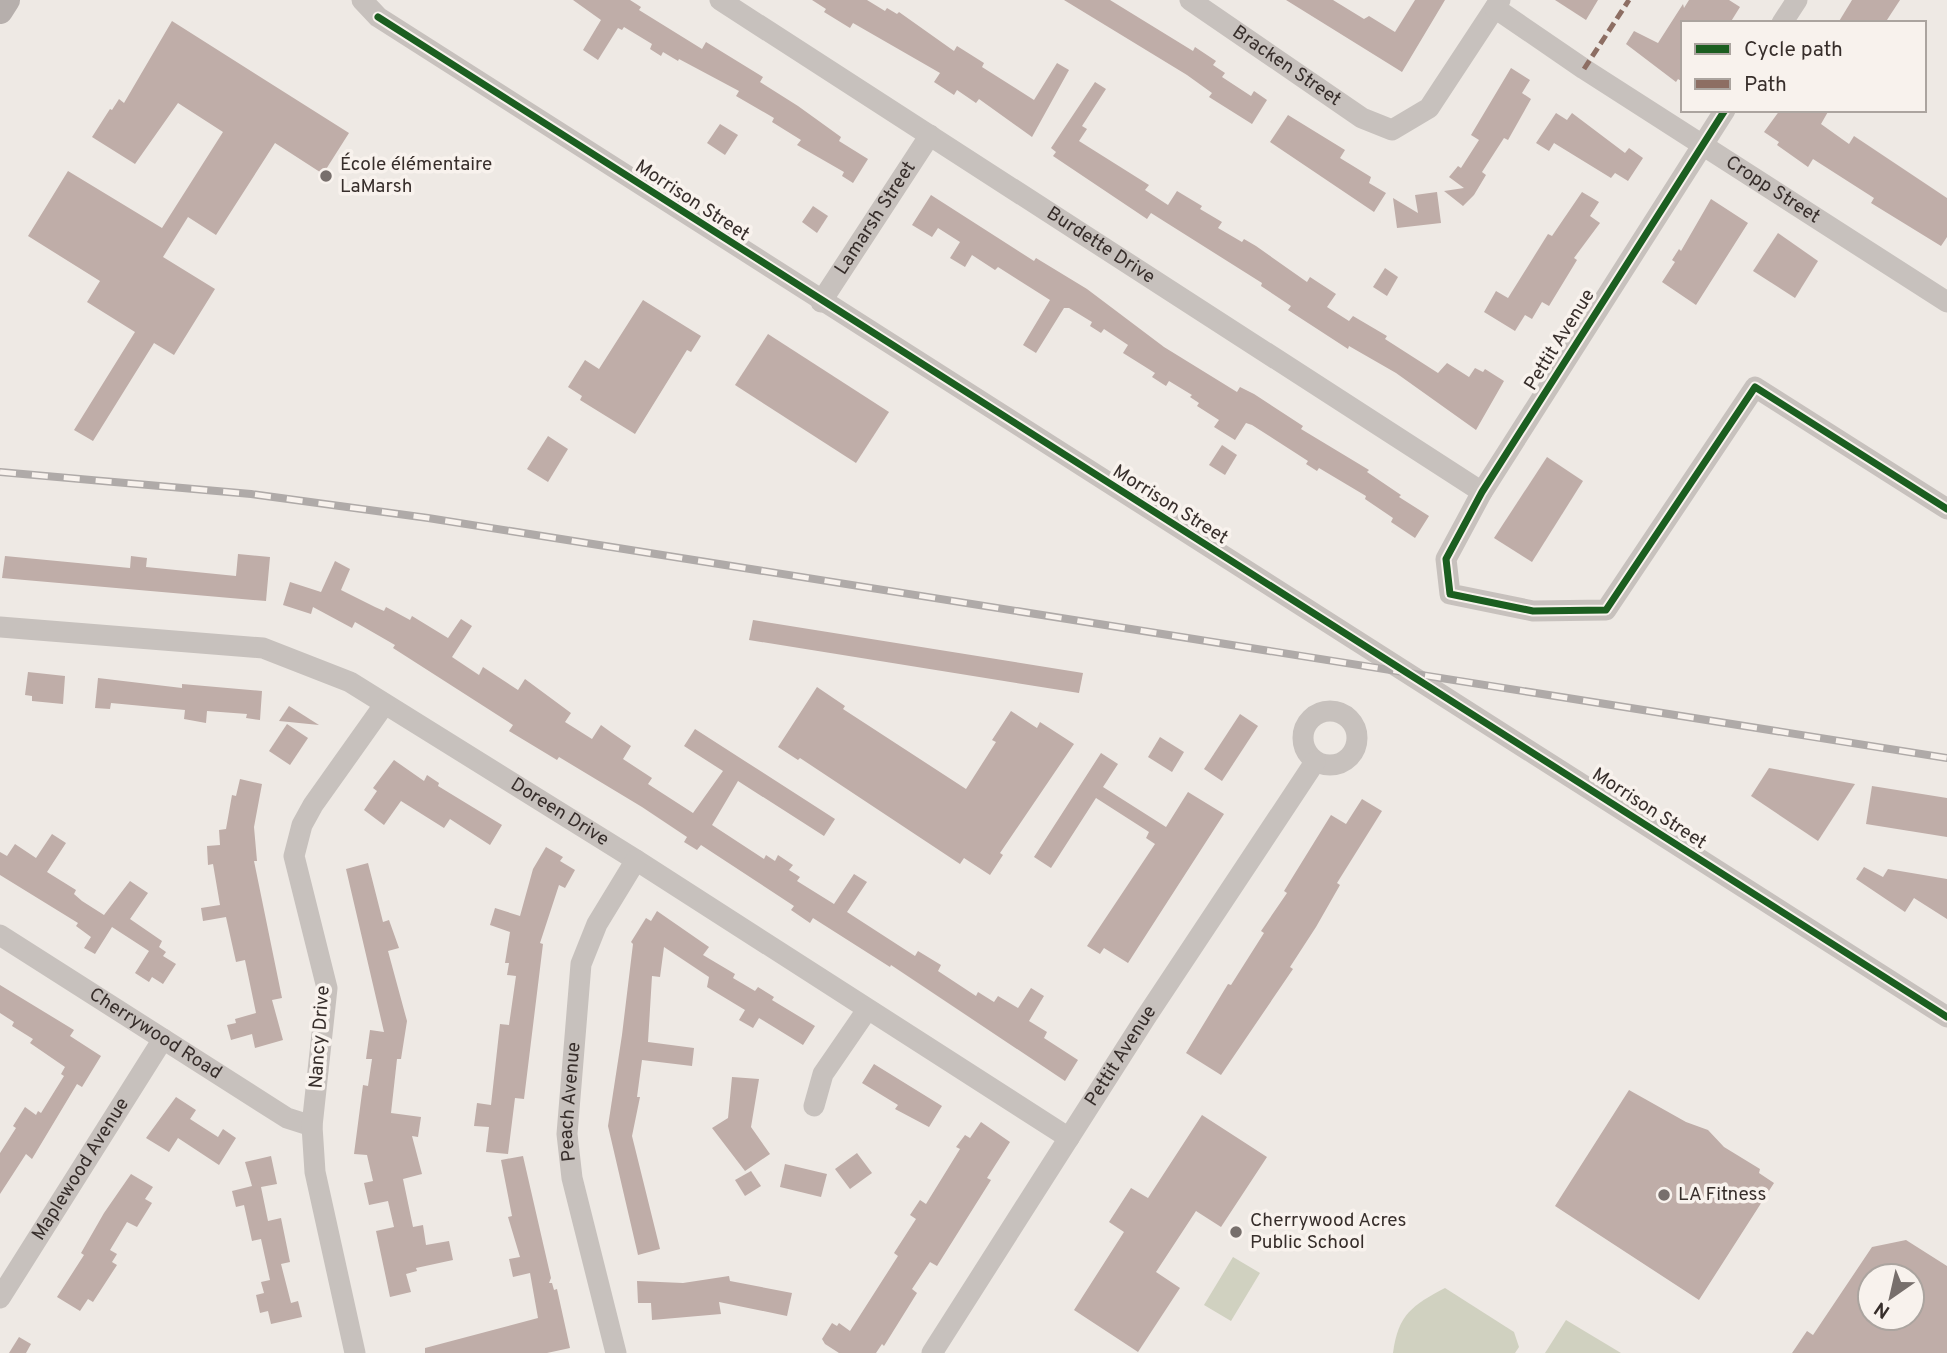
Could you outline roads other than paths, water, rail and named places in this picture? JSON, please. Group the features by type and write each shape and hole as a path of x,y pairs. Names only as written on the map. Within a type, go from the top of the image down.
{"main road":[{"path":"0,11 7,0"}],"street":[{"name":"Morrison Street","path":"362,0 378,18 1947,1017"},
{"name":"Burdette Drive","path":"720,0 1482,492"},
{"name":"Bracken Street","path":"1190,0 1349,109 1392,130 1429,108 1498,4"},
{"path":"1783,21 1797,0"},
{"name":"Cropp Street","path":"1498,4 1703,145 1947,302"},
{"name":"Pettit Avenue","path":"1724,112 1482,492 1446,559 1450,594 1533,611 1606,610 1755,387 1947,509"},
{"name":"Lamarsh Street","path":"821,302 930,135"},
{"name":"Doreen Drive","path":"0,627 264,648 349,682 636,860 1069,1138"},
{"name":"Nancy Drive","path":"355,1353 316,1172 312,1126 327,988 294,856 302,825 313,805 384,705"},
{"name":"Pettit Avenue","path":"937,1351 1069,1138 1315,762"},
{"name":"Peach Avenue","path":"617,1353 572,1178 567,1134 581,964 597,924 636,860"},
{"name":"Cherrywood Road","path":"0,935 286,1118 312,1126"},
{"path":"814,1106 823,1073 867,1010"},
{"name":"Maplewood Avenue","path":"0,1298 163,1039"}],"railway":[{"path":"0,472 251,494 428,518 1947,758"}],"place":[{"name":"École élémentaire LaMarsh","path":"326,176"},
{"name":"LA Fitness","path":"1664,1195"},
{"name":"Cherrywood Acres Public School","path":"1236,1232"}]}
